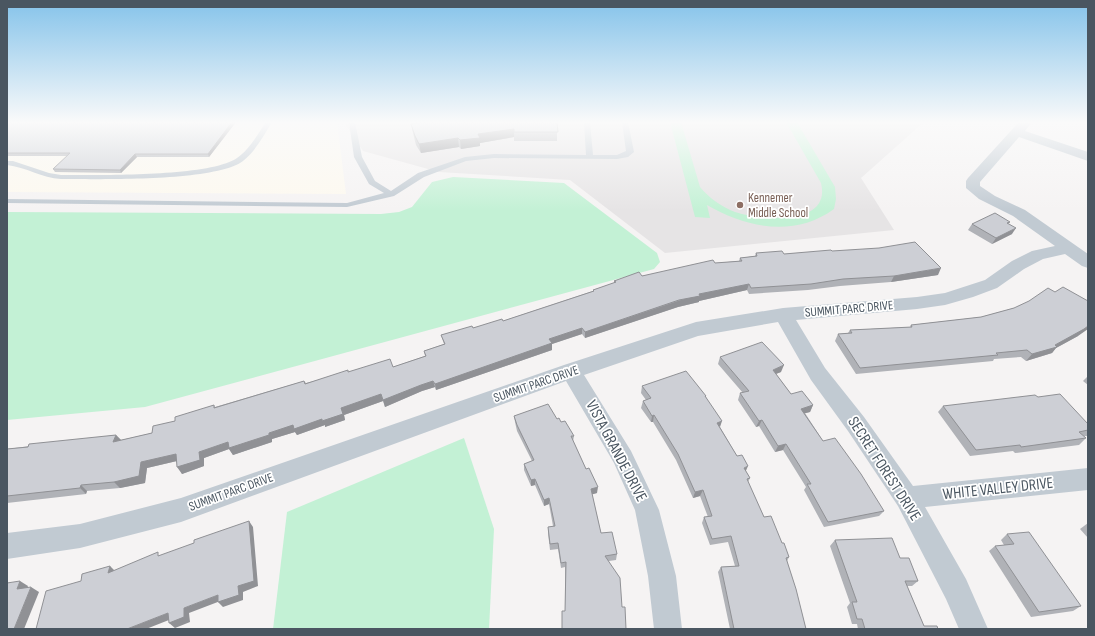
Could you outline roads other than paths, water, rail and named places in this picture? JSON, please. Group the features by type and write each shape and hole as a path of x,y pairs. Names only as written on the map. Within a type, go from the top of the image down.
{"street":[{"path":"1000,152 973,181 973,188 982,196 1018,212 1088,262"},
{"path":"1076,152 1088,157"},
{"name":"SUMMIT PARC DRIVE","path":"7,546 80,536 181,510 571,371 696,330 730,322 783,315 917,303 945,299 991,284 1018,265 1038,255 1068,248"},
{"name":"SECRET FOREST DRIVE","path":"783,315 818,374 856,424 907,498 956,590 974,629"},
{"name":"VISTA GRANDE DRIVE","path":"571,371 623,458 647,510 662,576 668,629"},
{"name":"WHITE VALLEY DRIVE","path":"907,498 1088,479"}],"lane":[{"path":"7,163 12,163 30,170 53,176 141,176 204,170 226,166 239,160 246,152"},
{"path":"357,152 358,157 372,182 391,194"},
{"path":"590,152 590,157"},
{"path":"7,201 347,205 391,194 421,175 465,159 494,156 617,157 626,155 630,152"}],"place":[{"name":"Kennemer Middle School","path":"740,205"}]}
